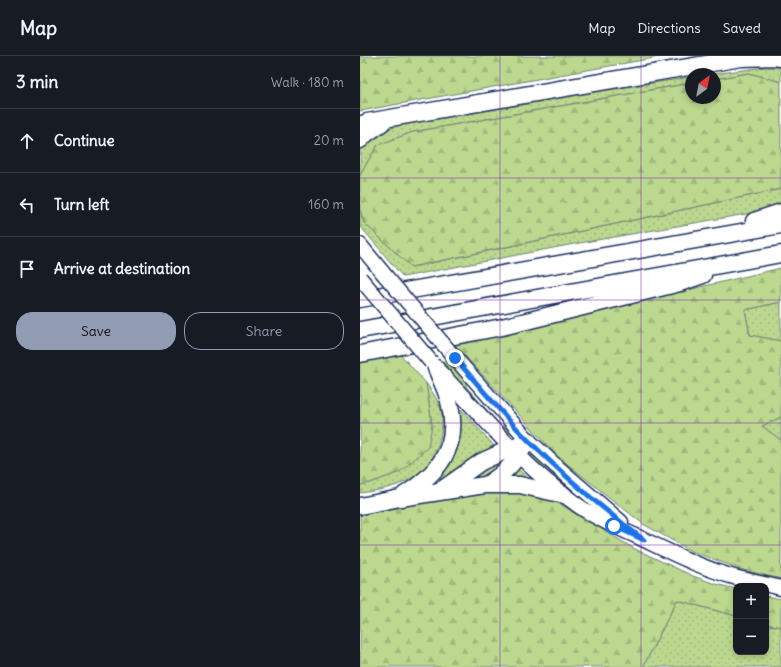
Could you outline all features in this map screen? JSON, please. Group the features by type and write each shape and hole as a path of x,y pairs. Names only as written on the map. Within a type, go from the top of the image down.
{"highway":[{"path":"362,123 726,60 741,58 781,58"},
{"path":"360,140 388,119"},
{"path":"672,244 773,216 781,212"},
{"path":"360,299 781,226"},
{"path":"360,330 781,254"},
{"path":"360,354 502,327 680,284 740,261"},
{"path":"400,498 431,476 442,462 449,443 452,430 450,406 434,365"},
{"path":"438,492 481,462 515,451 528,440"},
{"path":"485,485 504,474 515,451"},
{"path":"360,506 400,498 485,485 528,486 564,495"}],"main road":[{"path":"360,245 455,358 528,440 607,512 644,540"},
{"path":"360,278 434,365 515,451 564,495 584,510 677,556 733,577 781,588"}],"green space":[{"path":"360,56 665,56 360,111"},
{"path":"766,67 781,68 781,82 749,73 721,78 721,73"},
{"path":"749,73 781,82 781,189 411,267 364,223 360,209 360,176 378,145 413,132 685,84 685,104 721,104 721,78"},
{"path":"685,78 685,84 413,132 378,145 360,176 360,146 373,135 397,126"},
{"path":"781,189 781,204 752,213 574,244 403,277 360,226 360,209 364,223 412,267"},
{"path":"781,268 781,302 745,310 750,335 781,341 781,417 762,426 781,440 781,579 743,570 691,551 643,524 557,456 455,345"},
{"path":"781,302 781,341 750,335 745,310"},
{"path":"400,354 426,383 432,425 428,447 400,472 360,485 360,361"},
{"path":"446,360 466,382 466,386 469,390 501,426 504,426 511,435 511,440 509,440 442,362"},
{"path":"426,383 441,409 442,416 439,444 431,460 411,479 387,488 360,493 360,485 400,472 432,425"},
{"path":"461,409 496,448 441,481 440,479 446,471 457,447 460,430"},
{"path":"781,417 781,440 762,426"},
{"path":"527,455 534,456 590,505 581,502"},
{"path":"500,459 504,463 485,477 464,480"},
{"path":"517,468 530,480 506,478"},
{"path":"512,490 547,496 633,548 693,576 733,588 733,615 677,600 643,667 360,667 360,515 459,496"},
{"path":"769,597 781,599 781,627 769,625"},
{"path":"677,600 733,615 733,655 769,655 769,625 781,627 781,667 643,667"}],"route":[{"path":"455,358 528,440 613,517 644,540 614,526"}]}
